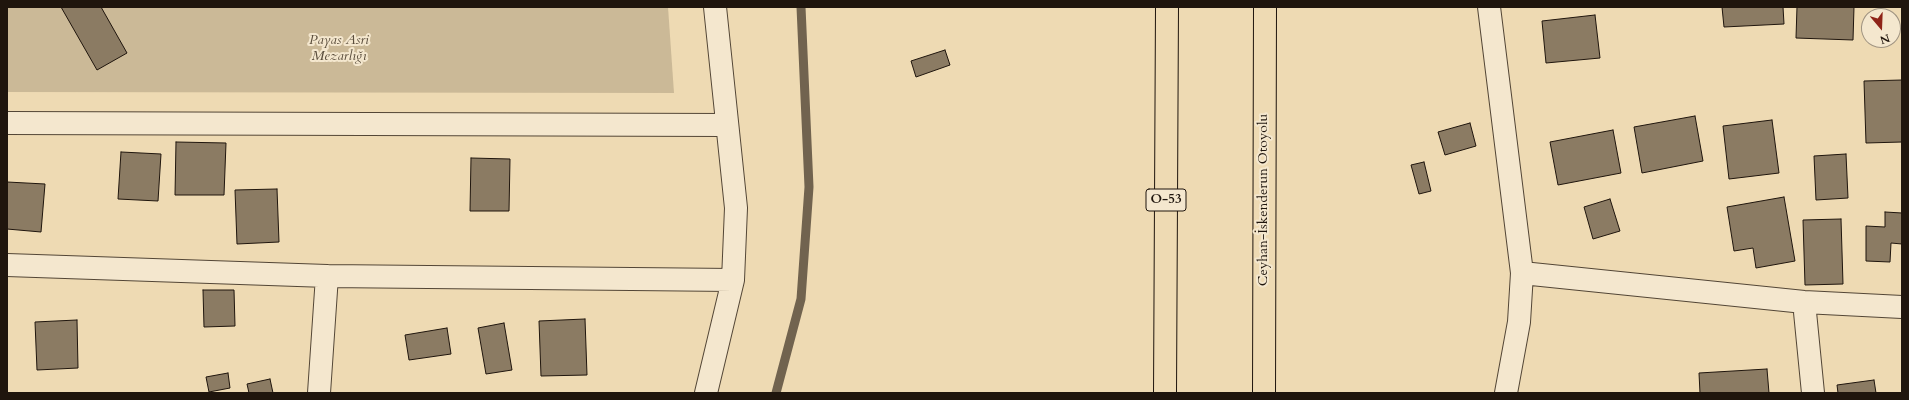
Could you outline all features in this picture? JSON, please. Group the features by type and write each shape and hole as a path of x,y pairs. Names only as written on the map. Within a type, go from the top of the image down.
{"highway":[{"name":"O-53","path":"1165,393 1167,7"},
{"name":"Ceyhan-İskenderun Otoyolu","path":"1264,393 1265,7"}],"street":[{"path":"706,393 733,280 736,208 715,7"},
{"path":"1489,7 1522,273 1519,322 1506,393"},
{"path":"7,123 728,125"},
{"path":"7,265 327,276 733,280"},
{"path":"1522,273 1804,302 1902,307"},
{"path":"319,393 327,276"},
{"path":"1804,302 1813,393"}],"green space":[{"name":"Payas Asri Mezarlığı","path":"7,7 668,7 674,93 7,92"}],"building":[{"path":"61,7 101,7 127,53 97,70"},
{"path":"1722,7 1783,7 1784,24 1724,27"},
{"path":"1797,7 1854,7 1853,40 1796,38"},
{"path":"1595,15 1600,58 1546,63 1542,21"},
{"path":"945,50 950,65 916,77 911,61"},
{"path":"1902,80 1902,142 1866,143 1864,81"},
{"path":"1695,116 1703,161 1642,173 1634,127"},
{"path":"1772,120 1779,173 1729,179 1723,126"},
{"path":"1470,123 1476,146 1445,155 1438,132"},
{"path":"1613,130 1621,173 1558,185 1550,142"},
{"path":"176,142 226,143 224,195 175,195"},
{"path":"121,152 161,154 158,201 118,199"},
{"path":"1846,154 1848,198 1816,200 1814,156"},
{"path":"471,158 510,159 509,211 470,211"},
{"path":"1424,162 1431,191 1419,194 1411,165"},
{"path":"7,182 45,184 41,232 7,229"},
{"path":"277,189 279,242 237,244 235,190"},
{"path":"1784,197 1795,261 1756,268 1753,248 1734,251 1727,207"},
{"path":"1610,199 1620,231 1593,239 1584,207"},
{"path":"1885,212 1902,213 1902,244 1891,243 1890,262 1866,261 1866,226 1885,227"},
{"path":"1841,219 1843,284 1805,285 1803,220"},
{"path":"203,290 234,290 235,326 204,327"},
{"path":"585,319 587,375 541,376 539,321"},
{"path":"77,320 78,368 37,370 35,322"},
{"path":"504,323 512,370 486,374 478,328"},
{"path":"447,328 451,354 409,360 405,335"},
{"path":"1767,369 1769,393 1700,393 1699,373"},
{"path":"228,373 230,388 209,392 206,377"},
{"path":"270,379 273,393 249,393 247,384"},
{"path":"1874,380 1876,393 1838,393 1837,385"}],"waterway":[{"path":"776,393 801,299 809,187 801,7"}]}
